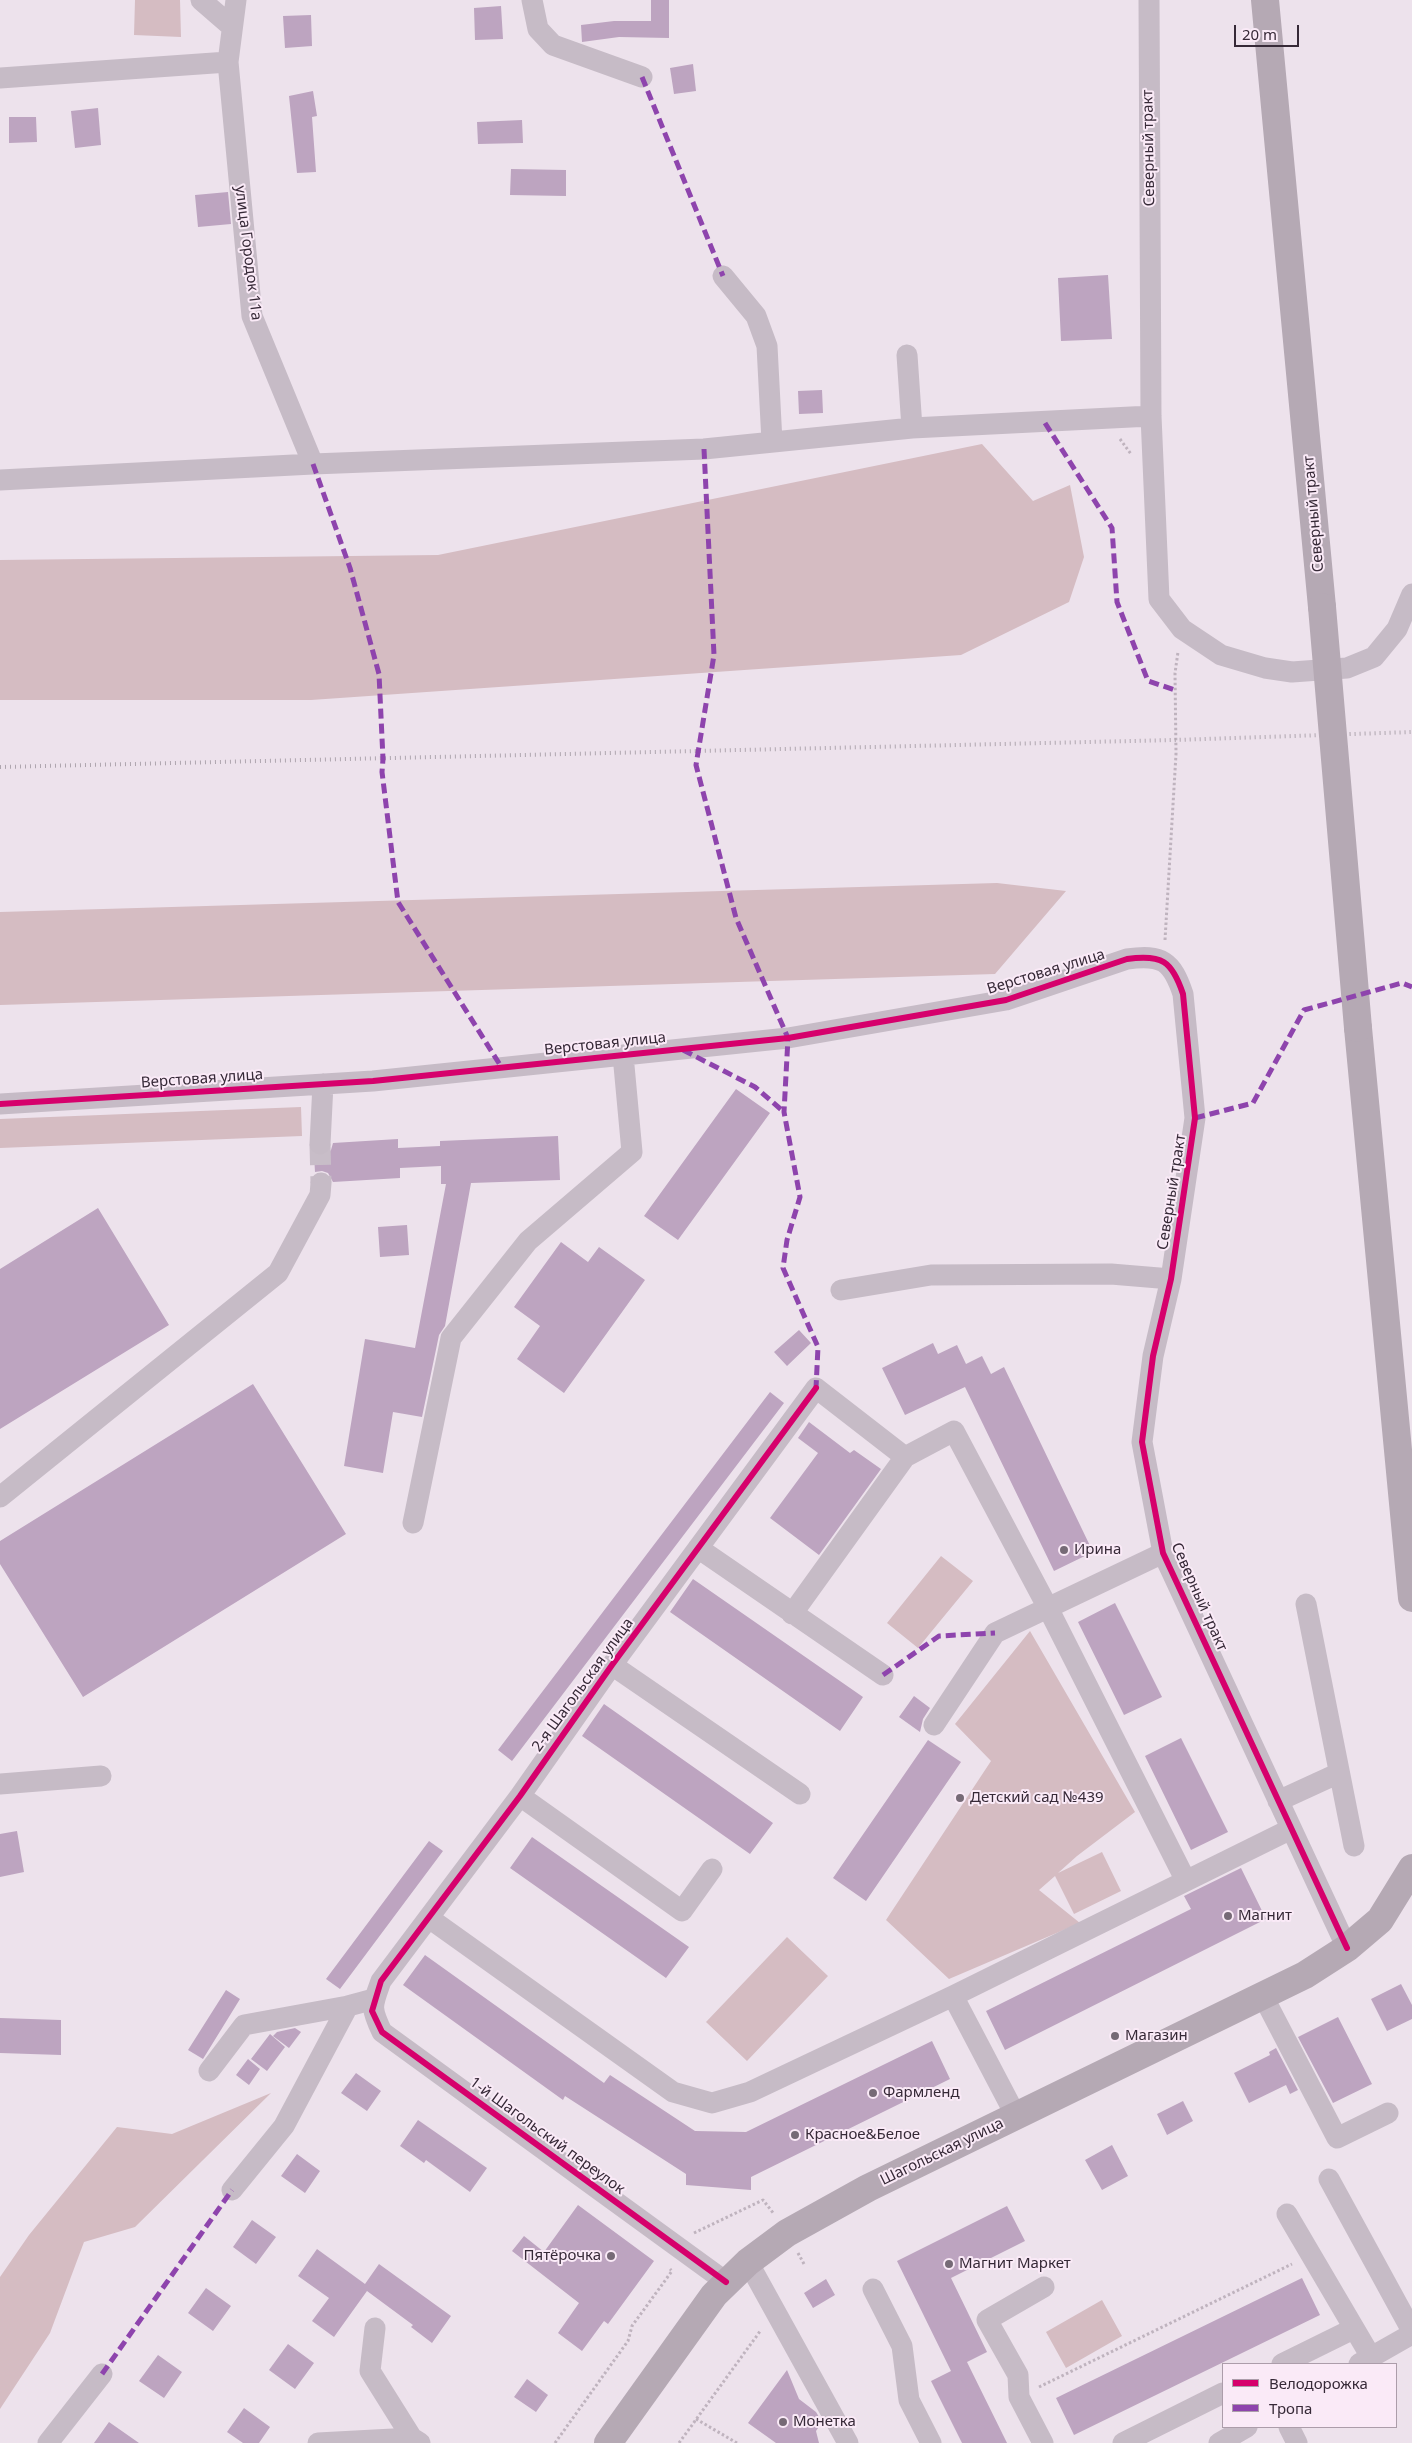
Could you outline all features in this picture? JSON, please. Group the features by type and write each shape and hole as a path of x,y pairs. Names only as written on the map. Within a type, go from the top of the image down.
{"main road":[{"name":"Северный тракт","path":"1265,0 1322,607 1358,1028 1412,1598"},
{"name":"Шагольская улица","path":"608,2443 714,2295 748,2262 787,2233 868,2188 1305,1975 1346,1948 1380,1920 1408,1885"}],"street":[{"path":"201,0 231,26"},
{"name":"улица Городок 11а","path":"236,0 231,26 228,62 252,316 312,464"},
{"path":"532,0 538,29 553,45 642,77"},
{"name":"Северный тракт","path":"1149,0 1151,416 1159,599 1182,629 1221,656 1248,664 1292,672 1346,668 1374,657 1397,629 1412,594"},
{"path":"0,78 228,62"},
{"path":"723,276 756,316 767,346 772,442"},
{"path":"907,356 912,428"},
{"path":"0,480 312,464 704,449 912,428 1151,416"},
{"name":"Верстовая улица","path":"0,1104 372,1082 788,1038 1006,1000 1127,959 1146,956 1164,960"},
{"name":"Северный тракт","path":"1164,960 1177,975 1184,994 1195,1118 1171,1279 1153,1356 1142,1442 1163,1553 1346,1948"},
{"path":"414,1523 451,1338 528,1242 632,1152 623,1055"},
{"path":"320,1144 323,1084"},
{"path":"0,1497 278,1273 320,1195 321,1183"},
{"path":"841,1290 931,1275 1111,1274 1171,1279"},
{"name":"2-я Шагольская улица","path":"374,1999 381,1981 520,1796 612,1665 816,1388 905,1457"},
{"path":"792,1614 905,1457 954,1431 1048,1608 1186,1881"},
{"path":"698,1548 883,1675"},
{"path":"934,1725 995,1633 1163,1553"},
{"path":"1306,1604 1354,1846"},
{"path":"612,1665 800,1794"},
{"path":"1278,1801 1339,1773"},
{"path":"0,1784 101,1776"},
{"path":"520,1796 682,1911 712,1869"},
{"path":"429,1918 673,2092 712,2102 750,2092 953,1996 1291,1829"},
{"path":"953,1996 1016,2116"},
{"path":"1263,1996 1337,2138 1388,2113"},
{"path":"209,2071 244,2025 348,2006 374,1999"},
{"name":"1-й Шагольский переулок","path":"374,1999 372,2011 382,2032 726,2282"},
{"path":"232,2190 284,2126 348,2006"},
{"path":"1286,2214 1353,2329 1365,2361 1412,2333 1328,2179"},
{"path":"748,2262 848,2443"},
{"path":"1043,2443 1019,2397 1018,2375 987,2320 1044,2287"},
{"path":"873,2289 902,2346 909,2400 931,2443"},
{"path":"375,2328 370,2371 416,2440"},
{"path":"1284,2363 1353,2329"},
{"path":"48,2443 102,2374"},
{"path":"1123,2443 1222,2394"},
{"path":"1219,2443 1246,2428"},
{"path":"1289,2428 1297,2443"},
{"path":"318,2443 416,2440"}],"path":[{"path":"1116,433 1135,459"},
{"path":"1164,960 1176,754 1175,672 1182,629"},
{"path":"556,2443 628,2341 632,2326 672,2271 660,2263 672,2243 763,2200 787,2233 804,2264"},
{"path":"1019,2397 1310,2255"},
{"path":"679,2443 776,2310"},
{"path":"696,2419 737,2443"}],"shaded area":[{"path":"135,0 180,0 181,37 134,35"},
{"path":"982,444 1033,501 1070,485 1084,557 1069,602 961,655 311,700 0,700 0,560 438,555"},
{"path":"997,883 1066,891 995,974 0,1005 0,912"},
{"path":"301,1107 302,1136 0,1148 0,1119"},
{"path":"941,1556 973,1581 918,1648 887,1623"},
{"path":"1030,1631 1135,1812 1077,1856 1058,1873 1102,1852 1121,1891 1074,1914 1055,1876 1039,1890 1080,1923 949,1979 886,1920 991,1761 955,1724"},
{"path":"787,1937 828,1976 747,2061 706,2022"},
{"path":"271,2093 135,2227 84,2242 50,2333 0,2409 0,2277 29,2235 117,2127 172,2134"},
{"path":"1102,2300 1122,2336 1066,2368 1046,2332"}],"building":[{"path":"651,0 669,0 669,38 619,37 582,42 581,25 614,21 651,21"},
{"path":"501,6 503,39 475,40 474,8"},
{"path":"311,15 312,46 285,48 283,16"},
{"path":"693,64 696,91 674,94 670,68"},
{"path":"313,91 317,116 312,117 316,172 297,173 289,96"},
{"path":"98,108 101,145 75,148 71,111"},
{"path":"9,117 36,117 37,142 9,143"},
{"path":"522,120 523,143 478,144 477,122"},
{"path":"511,169 566,170 566,196 510,195"},
{"path":"228,192 231,224 198,227 195,195"},
{"path":"1108,275 1112,339 1061,341 1058,278"},
{"path":"822,390 823,413 799,414 798,391"},
{"path":"736,1089 770,1113 678,1240 644,1216"},
{"path":"558,1136 560,1180 471,1183 445,1326 439,1335 422,1417 393,1412 383,1473 344,1466 365,1339 415,1348 446,1184 441,1184 441,1166 400,1168 400,1178 333,1182 328,1173 322,1171 315,1172 314,1155 326,1155 331,1150 333,1143 398,1139 398,1148 440,1146 440,1141"},
{"path":"98,1208 169,1325 0,1429 0,1269"},
{"path":"407,1225 409,1255 380,1257 378,1227"},
{"path":"561,1242 588,1262 599,1247 645,1280 564,1393 517,1359 540,1326 514,1307"},
{"path":"799,1330 811,1343 787,1366 774,1352"},
{"path":"933,1343 938,1354 957,1345 966,1364 982,1356 991,1374 1004,1367 1093,1552 1054,1571 965,1387 905,1415 882,1368"},
{"path":"253,1384 346,1534 83,1697 0,1564 0,1541"},
{"path":"770,1392 784,1403 512,1761 498,1750"},
{"path":"809,1422 850,1453 854,1450 881,1469 819,1555 770,1518 818,1453 798,1438"},
{"path":"693,1579 863,1697 840,1731 670,1612"},
{"path":"1115,1603 1162,1697 1124,1715 1078,1622"},
{"path":"914,1696 930,1708 923,1719 920,1732 899,1717"},
{"path":"604,1704 773,1823 750,1854 582,1736"},
{"path":"1181,1738 1228,1832 1191,1850 1145,1756"},
{"path":"928,1740 961,1762 866,1901 833,1878"},
{"path":"17,1831 24,1872 0,1877 0,1834"},
{"path":"532,1837 689,1947 666,1978 510,1868"},
{"path":"429,1841 443,1851 340,1989 326,1979"},
{"path":"1241,1868 1266,1919 1005,2050 986,2011 1191,1909 1184,1896"},
{"path":"425,1955 604,2083 610,2075 695,2131 746,2132 932,2041 950,2079 751,2177 751,2190 686,2185 686,2174 565,2096 563,2100 403,1985"},
{"path":"1401,1984 1412,2005 1412,2019 1387,2031 1371,1999"},
{"path":"226,1990 240,1999 203,2059 188,2050"},
{"path":"1338,2017 1372,2084 1333,2103 1298,2037"},
{"path":"0,2018 61,2020 61,2055 0,2053"},
{"path":"295,2028 301,2032 289,2048 273,2036 277,2032"},
{"path":"270,2034 285,2047 267,2071 251,2059"},
{"path":"1276,2048 1298,2090 1290,2094 1286,2085 1249,2103 1234,2073 1270,2055 1269,2052"},
{"path":"248,2059 260,2069 249,2085 236,2075"},
{"path":"356,2073 381,2091 367,2111 341,2093"},
{"path":"1183,2101 1193,2121 1167,2135 1157,2114"},
{"path":"418,2120 487,2168 470,2192 426,2160 424,2163 400,2146"},
{"path":"1112,2145 1128,2176 1102,2190 1085,2160"},
{"path":"297,2154 320,2171 305,2193 281,2176"},
{"path":"578,2205 654,2261 608,2324 604,2321 582,2351 558,2333 579,2303 512,2251 524,2236 544,2252"},
{"path":"1007,2206 1025,2241 951,2278 987,2352 967,2362 1007,2443 962,2443 931,2381 951,2371 897,2261"},
{"path":"252,2220 276,2237 256,2264 233,2247"},
{"path":"317,2249 365,2284 379,2264 451,2316 432,2343 411,2327 413,2325 367,2291 334,2337 312,2321 329,2298 298,2276"},
{"path":"1302,2278 1320,2315 1074,2435 1056,2398"},
{"path":"826,2279 835,2295 813,2308 804,2293"},
{"path":"206,2288 231,2306 213,2331 188,2313"},
{"path":"288,2344 314,2363 295,2389 269,2370"},
{"path":"158,2355 182,2372 164,2398 139,2381"},
{"path":"787,2370 799,2399 816,2412 822,2422 816,2431 819,2443 776,2443 748,2423"},
{"path":"527,2379 548,2395 536,2412 514,2397"},
{"path":"244,2408 270,2427 259,2443 243,2443 227,2432"},
{"path":"109,2422 139,2443 94,2443"}],"tunnel":[{"path":"320,1144 321,1183"}],"railway":[{"path":"0,767 1175,740 1412,732"}],"marked path":[{"path":"642,77 723,276"},
{"path":"1045,423 1112,528 1117,602 1148,681 1175,690"},
{"path":"704,449 714,655 696,765 736,918 788,1038 784,1112 800,1197 787,1240 783,1268 818,1347 816,1388"},
{"path":"313,464 350,568 379,674 382,772 398,902 502,1068"},
{"path":"1195,1118 1253,1103 1304,1010 1402,983 1412,987"},
{"path":"683,1050 755,1087 784,1112"},
{"path":"883,1675 939,1636 995,1633"},
{"path":"102,2374 232,2190"}],"cycle path":[{"path":"0,1104 373,1081 788,1038 1006,1000 1127,959 1149,958 1164,962 1175,974 1183,994 1195,1118 1171,1279 1153,1356 1142,1442 1163,1553 1347,1948"},
{"path":"726,2282 382,2032 372,2011 381,1981 520,1796 612,1665 816,1388"}],"place":[{"name":"Ирина","path":"1064,1550"},
{"name":"Детский сад №439","path":"960,1798"},
{"name":"Магнит","path":"1228,1916"},
{"name":"Магазин","path":"1115,2036"},
{"name":"Фармленд","path":"873,2093"},
{"name":"Красное&Белое","path":"795,2135"},
{"name":"Пятёрочка","path":"611,2256"},
{"name":"Магнит Маркет","path":"949,2264"},
{"name":"Монетка","path":"783,2422"}]}
